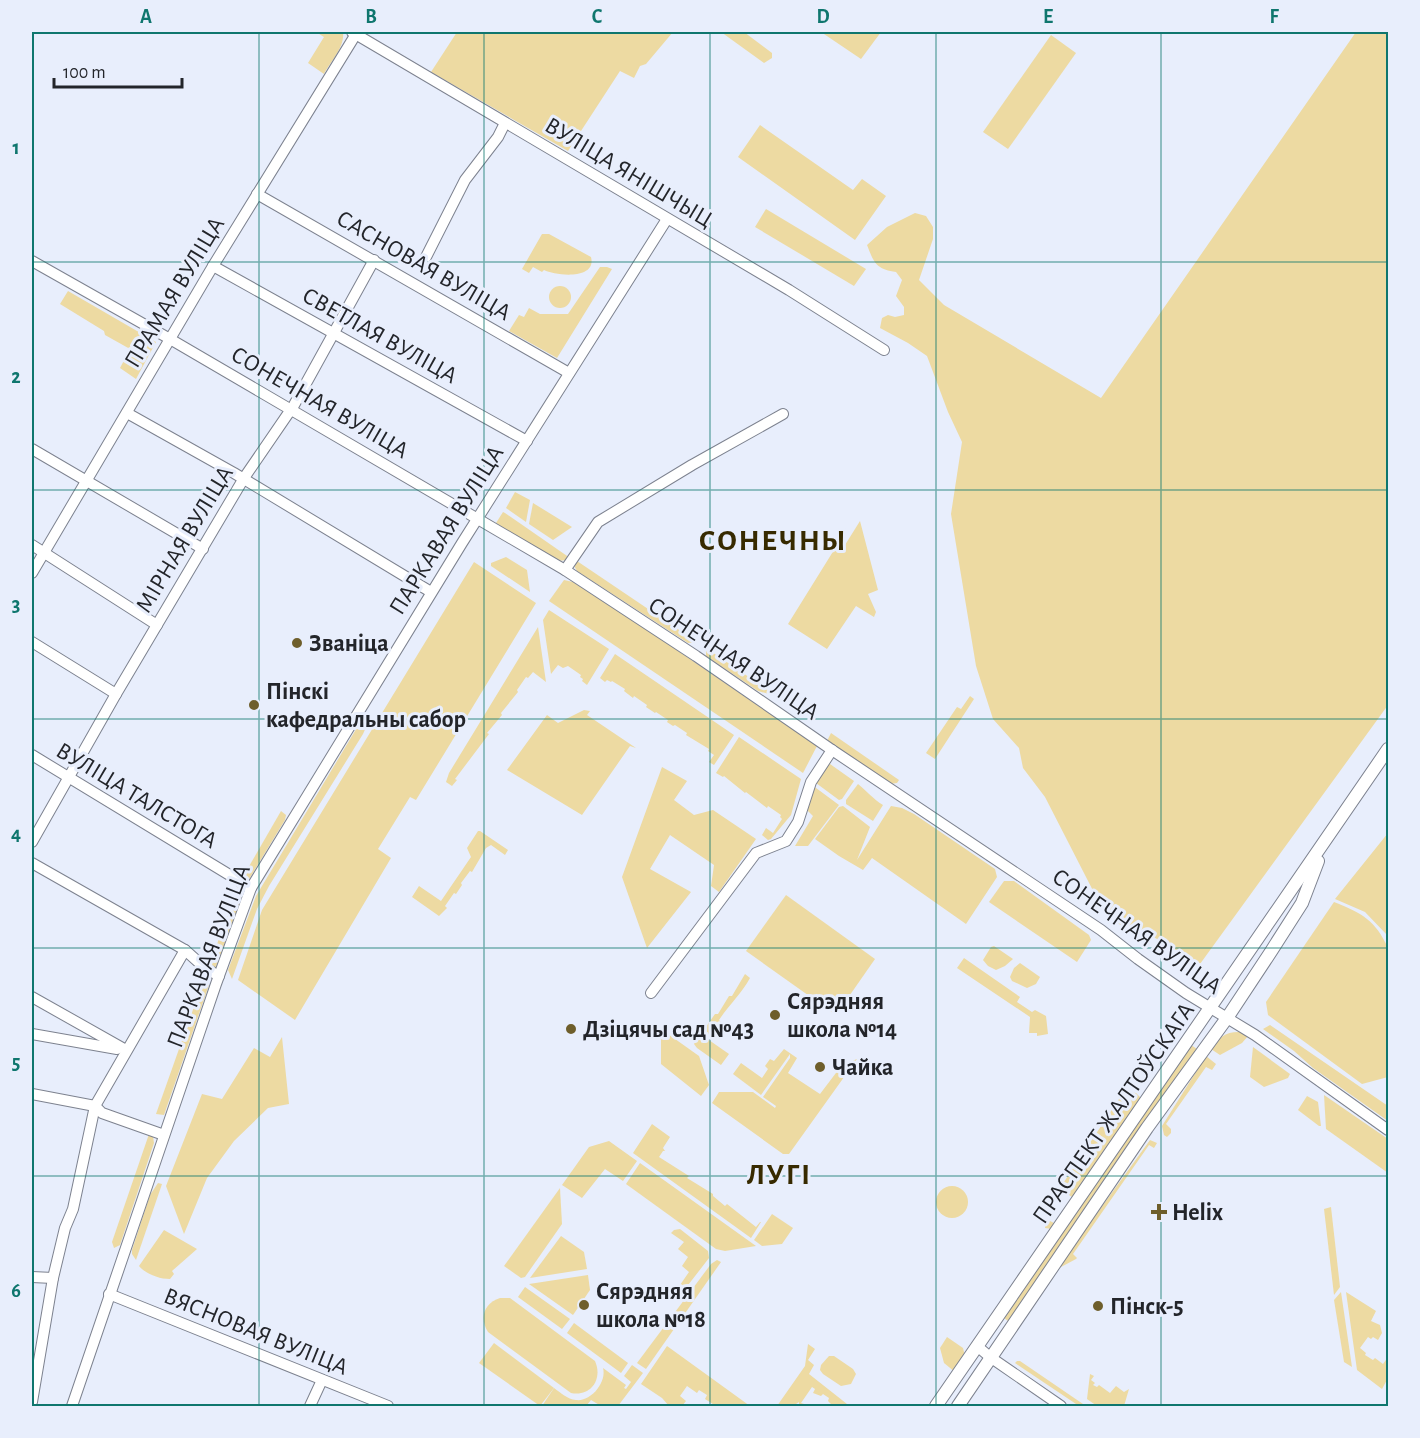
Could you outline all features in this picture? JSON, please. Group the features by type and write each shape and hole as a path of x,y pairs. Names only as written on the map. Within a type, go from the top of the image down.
{"main road":[{"name":"ПРАСПЕКТ ЖАЛТОЎСКАГА","path":"936,1407 1389,749"},
{"name":"ПРАСПЕКТ ЖАЛТОЎСКАГА","path":"958,1407 1147,1128 1227,1018 1302,903 1324,843"}],"street":[{"name":"ВУЛІЦА ЯНІШЧЫЦ","path":"354,33 789,290 884,350"},
{"name":"ПРАМАЯ ВУЛІЦА","path":"32,573 354,33"},
{"path":"426,256 465,180 498,137 505,123"},
{"name":"САСНОВАЯ ВУЛІЦА","path":"257,194 569,373"},
{"name":"ПАРКАВАЯ ВУЛІЦА","path":"72,1407 219,975 251,888 431,592 667,219"},
{"name":"МІРНАЯ ВУЛІЦА","path":"32,842 116,694 244,478 290,409 374,260"},
{"name":"СОНЕЧНАЯ ВУЛІЦА","path":"32,261 565,570 1101,930 1138,959 1293,1060 1389,1130"},
{"name":"СВЕТЛАЯ ВУЛІЦА","path":"213,266 526,441"},
{"path":"127,413 244,478 431,592"},
{"path":"565,570 598,522 692,465 783,414"},
{"path":"32,449 203,549"},
{"path":"32,545 157,625"},
{"path":"32,642 116,694"},
{"path":"651,993 756,854 786,841 798,822 810,782 831,750"},
{"name":"ВУЛІЦА ТАЛСТОГА","path":"32,756 251,888"},
{"path":"32,863 184,950 205,968 219,975"},
{"path":"32,1402 54,1278 73,1209 95,1106 184,950"},
{"path":"32,997 126,1050"},
{"path":"32,1034 126,1050"},
{"path":"32,1094 95,1106 102,1113 164,1135"},
{"path":"32,1277 54,1278"},
{"name":"ВЯСНОВАЯ ВУЛІЦА","path":"109,1294 387,1407"},
{"path":"977,1346 1061,1407"},
{"path":"310,1407 322,1380"}],"shaded area":[{"path":"316,32 343,32 340,48 324,74 308,63 324,37"},
{"path":"457,32 673,32 646,64 640,66 634,78 620,71 568,151 431,72"},
{"path":"721,32 744,32 772,53 772,58 764,63"},
{"path":"821,32 881,32 861,59"},
{"path":"1356,32 1388,32 1388,705 1200,964 1145,932 1137,935 1106,916 1045,797 1023,768 1019,748 993,719 976,666 951,514 962,442 927,356 880,328 882,318 888,315 895,317 904,315 904,307 896,296 902,280 896,272 884,269 877,264 867,245 887,227 915,213 926,216 933,227 933,239 919,280 944,305 1101,398"},
{"path":"1051,35 1076,53 1008,149 983,132"},
{"path":"760,125 853,190 862,179 886,196 855,240 738,157"},
{"path":"766,209 866,269 854,286 755,227"},
{"path":"542,234 549,234 591,257 588,270 566,275 544,270 542,272 533,267 529,273 522,269"},
{"path":"600,267 612,269 557,358 509,331 519,315 524,317 529,308 540,314 568,314"},
{"path":"560,286 568,289 571,297 568,305 560,308 552,305 549,297 552,289"},
{"path":"68,291 156,342 136,379 120,368 130,349 60,304"},
{"path":"515,492 530,500 526,522 506,508"},
{"path":"533,503 572,527 553,540 529,524"},
{"path":"503,512 570,558 557,561 496,523"},
{"path":"860,521 878,590 868,594 876,612 874,617 856,606 827,649 788,624 834,550 840,553"},
{"path":"506,557 527,570 530,592 491,566 491,563"},
{"path":"574,559 697,642 688,643 577,571 573,564"},
{"path":"474,562 536,603 416,800 410,797 378,849 391,858 295,1020 238,980 262,910"},
{"path":"564,580 573,582 652,633 817,746 803,773 549,601"},
{"path":"549,610 609,649 587,685 582,681 581,675 568,666 563,668 558,665 551,674 543,620"},
{"path":"538,627 546,682 533,672 528,678 526,677 517,690 518,692 501,713 502,715 487,733 489,734 452,786 446,782 449,773"},
{"path":"706,648 768,690 769,694 758,691 706,656"},
{"path":"615,654 734,735 714,765 709,762 714,755 708,751 709,749 686,735 687,733 675,725 667,722 668,720 646,707 647,705 634,696 633,698 624,691 625,689 612,681 605,682 600,678"},
{"path":"970,696 974,699 935,759 926,753 957,707 961,709"},
{"path":"584,710 590,711 587,715 636,748 630,746 582,815 507,770 547,715 558,723"},
{"path":"361,721 367,725 363,734 257,909 232,979 228,970 256,896"},
{"path":"831,733 899,780 897,783 890,784 827,741"},
{"path":"739,737 801,779 791,815 768,840 762,835 766,828 773,833 782,819 781,815 745,793 724,776 716,773"},
{"path":"830,764 854,781 839,800 816,783"},
{"path":"662,767 687,781 674,800 694,815 713,810 756,839 719,892 711,886 714,865 670,835 650,869 691,892 647,948 622,877"},
{"path":"858,784 883,805 873,821 846,804 846,800"},
{"path":"812,785 839,805 808,846 795,846 813,816 806,809"},
{"path":"843,806 870,827 857,860 891,806 914,814 995,869 997,877 966,924 872,858 863,870 815,839 839,807"},
{"path":"281,811 286,815 285,820 248,881 244,875"},
{"path":"478,831 508,850 505,855 491,845 486,848 472,872 470,871 461,883 456,894 454,893 445,906 447,908 439,916 412,897 419,886 441,901 471,857 467,848"},
{"path":"1388,833 1388,936 1365,912 1335,899"},
{"path":"1004,881 1014,881 1089,935 1091,940 1077,962 989,902"},
{"path":"238,887 243,888 244,892 215,969 209,966"},
{"path":"786,895 875,959 836,1015 746,951"},
{"path":"1334,902 1352,910 1373,924 1388,948 1388,1077 1362,1084 1268,1015 1266,1002"},
{"path":"994,946 1013,959 996,970 983,960"},
{"path":"964,958 1020,997 1017,1002 1032,1012 1035,1010 1046,1016 1048,1034 1037,1036 1037,1033 1029,1033 1030,1017 957,968"},
{"path":"1020,963 1040,977 1036,984 1027,988 1012,981 1010,977 1014,968"},
{"path":"745,974 750,978 747,983 719,1020 722,1023 716,1031 712,1029 706,1038 729,1054 721,1065 694,1044 729,996 732,996"},
{"path":"202,984 209,985 164,1115 156,1114"},
{"path":"1270,1025 1388,1106 1388,1121 1263,1029"},
{"path":"661,1029 699,1056 709,1085 701,1096 661,1064"},
{"path":"1239,1032 1248,1036 1242,1043 1220,1055 1211,1049 1222,1036"},
{"path":"282,1037 289,1104 268,1108 234,1141 207,1178 184,1234 166,1186 202,1094 222,1099 254,1048 270,1057"},
{"path":"1191,1045 1197,1049 1012,1324 1004,1318"},
{"path":"1253,1047 1290,1074 1288,1078 1264,1087 1250,1077"},
{"path":"784,1049 797,1058 788,1073 820,1094 842,1065 857,1059 789,1154 783,1154 712,1103 719,1092 753,1092 775,1108 776,1106 763,1097 790,1058 790,1054 761,1095 733,1074 741,1063 762,1078 768,1069 765,1066 770,1059 774,1061"},
{"path":"1206,1056 1216,1064 1212,1070 1206,1067 1166,1124 1171,1129 1167,1137 1164,1135 1162,1126"},
{"path":"1129,1092 1136,1093 1142,1099 1052,1229 1045,1228 1045,1223 1050,1221 1054,1223 1072,1197 1066,1193 1066,1188 1062,1185 1121,1096"},
{"path":"1324,1095 1388,1139 1388,1173 1326,1129"},
{"path":"1307,1096 1318,1102 1321,1126 1298,1110"},
{"path":"652,1124 670,1137 663,1148 665,1151 659,1157 689,1176 687,1178 713,1194 725,1206 727,1204 756,1227 761,1222 751,1238 633,1153"},
{"path":"149,1134 153,1136 154,1143 120,1245 114,1248 112,1242"},
{"path":"1150,1140 1157,1143 1154,1148 1149,1145 1073,1254 1077,1258 1061,1267 1061,1263"},
{"path":"609,1141 637,1161 623,1181 605,1169 582,1198 562,1185 589,1147"},
{"path":"640,1163 756,1246 725,1251 716,1249 626,1184"},
{"path":"158,1183 162,1184 136,1260 132,1250 150,1195"},
{"path":"952,1186 963,1191 968,1202 963,1213 952,1218 941,1213 936,1202 941,1191"},
{"path":"560,1188 562,1224 525,1277 521,1278 504,1266"},
{"path":"1331,1207 1340,1287 1334,1295 1324,1209"},
{"path":"772,1214 793,1228 782,1244 762,1246 754,1240"},
{"path":"680,1229 708,1251 709,1258 685,1289 680,1285 689,1272 682,1266 688,1257 678,1249 684,1242 671,1233"},
{"path":"164,1230 197,1249 172,1271 174,1274 170,1279 153,1276 139,1266"},
{"path":"561,1236 584,1252 587,1269 530,1278"},
{"path":"717,1260 721,1262 646,1369 637,1363 711,1264"},
{"path":"588,1275 590,1290 573,1315 529,1284"},
{"path":"525,1287 570,1319 562,1329 518,1297"},
{"path":"1341,1292 1352,1367 1344,1362 1334,1300"},
{"path":"1346,1292 1376,1311 1371,1321 1380,1325 1382,1333 1378,1340 1368,1337 1360,1348 1366,1353 1365,1355 1383,1364 1388,1357 1388,1378 1382,1389 1357,1370"},
{"path":"500,1298 510,1298 595,1361 597,1374 594,1385 584,1392 571,1393 488,1332 484,1321 485,1312 490,1303"},
{"path":"574,1323 628,1363 621,1373 567,1333"},
{"path":"947,1337 963,1348 965,1356 955,1372 944,1363 940,1348"},
{"path":"494,1343 554,1388 540,1406 479,1363"},
{"path":"808,1344 815,1349 808,1360 814,1365 809,1374 847,1404 846,1406 833,1406 828,1401 829,1398 823,1394 821,1396 813,1393 815,1389 812,1387 801,1403 806,1406 799,1406 799,1402 793,1406 777,1406 805,1366"},
{"path":"667,1346 750,1406 716,1406 705,1399 707,1395 699,1390 697,1393 687,1386 680,1396 686,1401 682,1406 669,1406 662,1398 641,1384"},
{"path":"829,1356 834,1356 853,1369 856,1374 851,1384 841,1386 823,1374 820,1370 821,1365"},
{"path":"1017,1361 1084,1406 1079,1406 1015,1363"},
{"path":"632,1365 643,1373 618,1406 601,1406 591,1400 586,1406 542,1406 554,1388 564,1396 576,1400 587,1398 600,1385 603,1379 603,1368 626,1385 624,1388 626,1389 631,1382 624,1376"},
{"path":"1090,1374 1094,1376 1091,1380 1095,1383 1093,1385 1097,1387 1099,1385 1110,1393 1116,1386 1124,1392 1129,1389 1124,1406 1097,1406 1087,1399"}],"place":[{"name":"Званіца","path":"297,643"},
{"name":"Пінскі кафедральны сабор","path":"254,705"},
{"name":"Сярэдняя школа №14","path":"775,1015"},
{"name":"Дзіцячы сад №43","path":"571,1029"},
{"name":"Чайка","path":"820,1067"},
{"name":"Helix","path":"1159,1212"},
{"name":"Сярэдняя школа №18","path":"584,1305"},
{"name":"Пінск-5","path":"1098,1306"}],"district":[{"name":"СОНЕЧНЫ","path":"773,540"},
{"name":"ЛУГІ","path":"779,1174"}]}
